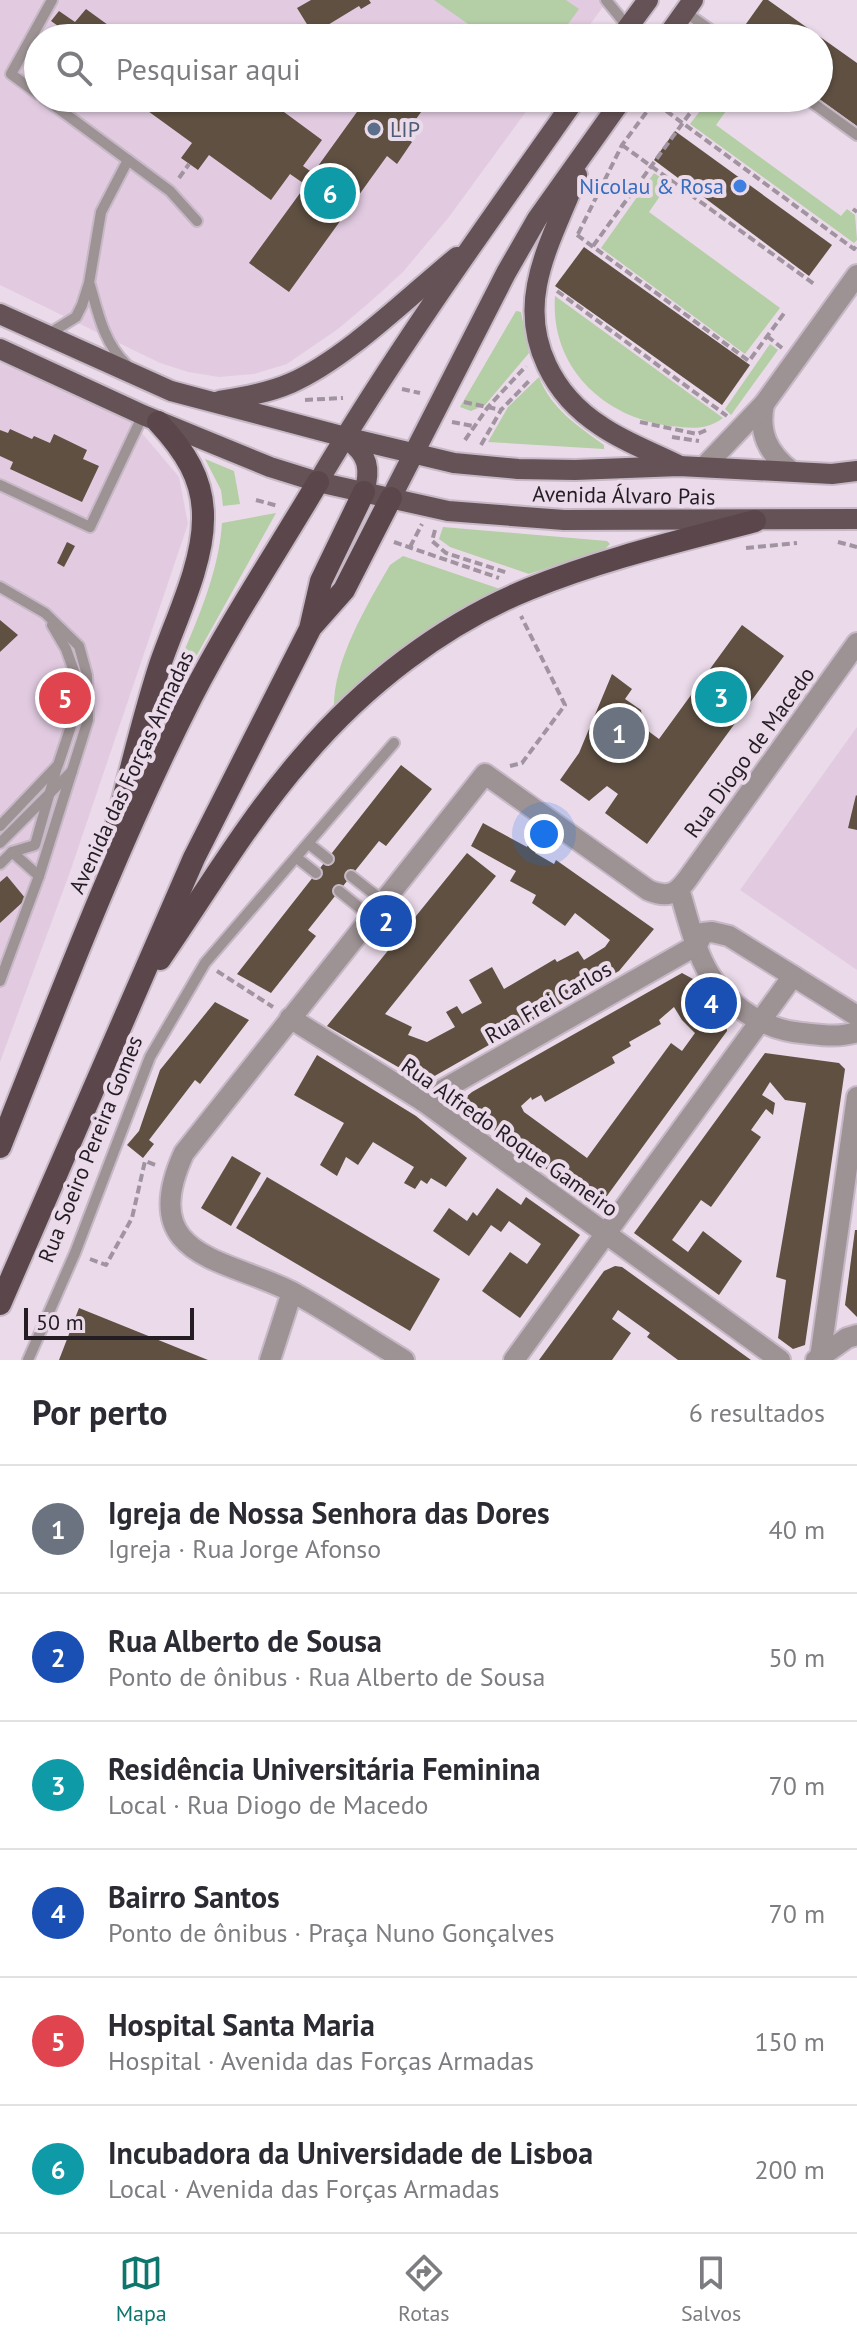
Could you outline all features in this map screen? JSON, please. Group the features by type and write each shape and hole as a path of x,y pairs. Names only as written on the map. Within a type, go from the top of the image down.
{"highway":[{"path":"91,919 159,668 202,535 202,496 196,475 181,447 151,419"},
{"name":"Avenida das Forças Armadas","path":"0,1147 91,919 156,769 222,639 318,482"},
{"path":"0,1304 194,858 310,629 321,581 364,492"},
{"path":"310,629 344,590 391,498"},
{"path":"128,1007 265,806 302,758 342,714 391,672 449,631 527,589 579,570 755,521"}],"main road":[{"path":"630,24 648,0"},
{"path":"676,24 689,6"},
{"name":"Avenida das Forças Armadas","path":"318,482 474,243 566,112"},
{"path":"391,498 506,273 537,219 613,112"},
{"path":"586,149 537,284 535,325 538,364 588,418 679,466"},
{"path":"211,403 254,395 291,383 313,371 474,243"},
{"name":"Avenida Álvaro Pais","path":"0,314 144,380 211,403 454,463 518,469 705,466 832,474 857,471"},
{"name":"Avenida Álvaro Pais","path":"0,349 151,419 270,467 318,482 448,511 564,520 847,519"},
{"path":"345,437 363,453 368,465 364,492"}],"street":[{"path":"705,466 764,404 857,275"},
{"path":"764,404 761,419 763,434 778,461 791,471"},
{"path":"847,519 857,531"},
{"name":"Rua Diogo de Macedo","path":"679,889 857,643"},
{"path":"404,1360 292,1292 211,1261 194,1249 179,1233 171,1211 170,1192 184,1153 485,774 648,890 663,897 679,889 703,964 741,1011 787,1032 835,1036 857,1032"},
{"name":"Rua Frei Carlos","path":"423,1101 697,945 703,933 721,933 793,976"},
{"path":"514,1360 793,976 857,1016"},
{"name":"Rua Alfredo Roque Gameiro","path":"290,1018 423,1101 780,1360"},
{"path":"818,1359 857,1097"},
{"path":"270,1360 292,1292"},
{"path":"818,1359 847,1338 857,1335"}],"lane":[{"path":"39,24 52,0"},
{"path":"606,0 620,24"},
{"path":"689,6 708,24"},
{"path":"24,51 11,74 24,84"},
{"path":"63,112 170,191 197,221"},
{"path":"825,112 857,135"},
{"path":"46,335 66,326 76,317 89,283 101,212 128,160"},
{"path":"89,283 110,343 119,358 144,380"},
{"path":"0,485 90,527 151,419"},
{"path":"0,587 45,613 79,646 87,675 88,720 39,876 0,981"},
{"path":"0,864 12,852 35,845 75,714 75,674 66,649 45,613"},
{"name":"Rua Soeiro Pereira Gomes","path":"28,1360 75,1253 150,1057 205,963 394,743"},
{"path":"2,833 58,765"},
{"path":"2,833 73,770"},
{"path":"309,844 328,859"},
{"path":"12,852 39,876"},
{"path":"297,858 316,873"},
{"path":"351,876 377,909"},
{"path":"339,891 377,909"}],"path":[{"path":"647,112 622,145 577,235 749,361 785,312"},
{"path":"667,112 854,249 857,245"},
{"path":"593,246 690,112"},
{"path":"622,145 814,284"},
{"path":"552,293 554,289 729,418 724,422"},
{"path":"767,336 783,348 775,360"},
{"path":"501,410 537,373 538,364"},
{"path":"465,440 473,426 538,364"},
{"path":"299,401 343,398"},
{"path":"632,420 697,434 711,429"},
{"path":"449,421 473,426"},
{"path":"634,427 645,431"},
{"path":"669,437 727,445"},
{"path":"256,500 278,506"},
{"path":"410,547 422,523"},
{"path":"383,539 502,579 505,586"},
{"path":"485,774 522,763 565,705 518,612"},
{"path":"205,963 290,1018"},
{"path":"75,1253 106,1265 132,1218 145,1161 175,1172"}],"shaded area":[{"path":"0,0 608,0 590,24 24,24 24,112 526,112 449,217 403,272 338,329 287,364 254,374 219,377 188,372 160,363 0,285"},
{"path":"0,362 130,419 179,477 188,524 70,872 0,1062"},
{"path":"857,727 857,970 740,890"}],"green space":[{"path":"434,0 566,0 579,9 568,24 468,24"},
{"path":"699,112 725,112 716,125 841,216 847,209 855,215 857,240 854,243 690,124"},
{"path":"654,173 669,183 649,212 780,308 745,354 601,248"},
{"path":"555,296 723,418 704,427 670,426 646,421 603,400 572,366 561,345"},
{"path":"516,311 521,312 529,353 485,405 471,411 460,407"},
{"path":"770,344 778,350 731,415 725,409"},
{"path":"539,377 558,408 604,445 604,449 488,442 508,407"},
{"path":"205,459 234,471 240,504 223,506 221,490"},
{"path":"276,513 188,671 177,668 211,579 222,523"},
{"path":"443,527 607,541 610,544 605,549 529,574 450,547 439,539"},
{"path":"403,556 500,589 455,615 334,708 339,671 353,634 390,565"}],"building":[{"path":"311,0 369,0 371,3 361,9 359,6 329,24 307,24 297,8"},
{"path":"763,0 768,0 802,24 746,24"},
{"path":"86,9 107,24 55,24 51,21 59,11 75,22"},
{"path":"833,46 857,63 857,126 833,109"},
{"path":"149,112 284,112 322,140 303,166 313,173 357,112 421,112 404,136 412,142 397,164 387,156 289,292 249,263 306,185 290,174 271,200 209,155 198,170 181,158 192,143"},
{"path":"675,131 832,245 809,276 654,160"},
{"path":"584,247 750,365 722,405 555,286"},
{"path":"10,429 50,443 54,434 87,450 83,459 99,466 82,502 10,469 13,462 0,456 0,430 8,433"},
{"path":"67,542 75,546 64,567 57,563"},
{"path":"0,620 18,635 0,652"},
{"path":"742,625 784,656 647,844 605,813 618,794 607,786 589,801 560,780 579,753 612,674 632,689 625,699 641,710 644,728 659,739"},
{"path":"401,765 432,789 386,846 379,841 308,930 316,936 271,993 237,974"},
{"path":"857,796 857,830 848,828"},
{"path":"483,823 527,847 529,843 538,848 535,853 554,864 556,860 654,929 619,971 424,1082 327,1026 467,853 496,876 385,1014 412,1027 408,1035 427,1042 455,1027 446,1012 457,1006 462,1014 482,1003 469,980 492,967 504,989 555,959 557,962 578,951 584,960 605,947 610,940 575,913 565,926 532,903 536,895 510,881 516,871 471,846"},
{"path":"7,876 26,899 0,923 0,882"},
{"path":"682,973 693,979 726,1021 727,1031 604,1200 591,1202 464,1108 465,1098","holes":["674,1007 695,1033 682,1051 671,1043 587,1158 524,1112 521,1106 531,1097 532,1100 541,1095 545,1102 615,1063 612,1057 631,1046 629,1042 661,1024 659,1020"]},
{"path":"215,1002 249,1020 200,1084 195,1080 149,1140 154,1144 143,1158 127,1145 139,1131 160,1070"},
{"path":"765,1053 839,1063 845,1069 805,1345 793,1349 778,1338 786,1280 776,1277 806,1103 785,1100 770,1082 762,1095 775,1103 773,1115 766,1109 751,1130 761,1137 711,1207 701,1200 672,1240 688,1252 703,1231 742,1261 719,1295 634,1233"},
{"path":"317,1055 416,1116 467,1158 446,1187 431,1178 427,1184 421,1180 415,1189 404,1183 414,1167 373,1142 358,1165 346,1157 337,1176 320,1165 344,1123 294,1095"},
{"path":"232,1156 261,1173 231,1226 201,1208"},
{"path":"267,1177 440,1279 410,1331 236,1228"},
{"path":"497,1188 521,1205 526,1197 580,1235 520,1318 482,1291 510,1252 527,1264 541,1244 509,1221 501,1232 491,1225 469,1256 433,1231 449,1208 467,1221 473,1212 477,1216"},
{"path":"857,1230 857,1317 845,1305"},
{"path":"615,1266 622,1267 751,1360 678,1360 647,1337 650,1333 618,1310 612,1319 631,1333 612,1360 539,1360 604,1271"},
{"path":"79,1308 208,1360 59,1360"}],"place":[{"name":"LIP","path":"374,129"},
{"name":"Nicolau & Rosa","path":"740,186"},
{"name":"Incubadora da Universidade de Lisboa","path":"330,193"},
{"name":"Residência Universitária Feminina","path":"721,697"},
{"name":"Hospital Santa Maria","path":"65,698"},
{"name":"Igreja de Nossa Senhora das Dores","path":"619,733"},
{"name":"Rua Alberto de Sousa","path":"386,921"},
{"name":"Bairro Santos","path":"711,1003"}]}
